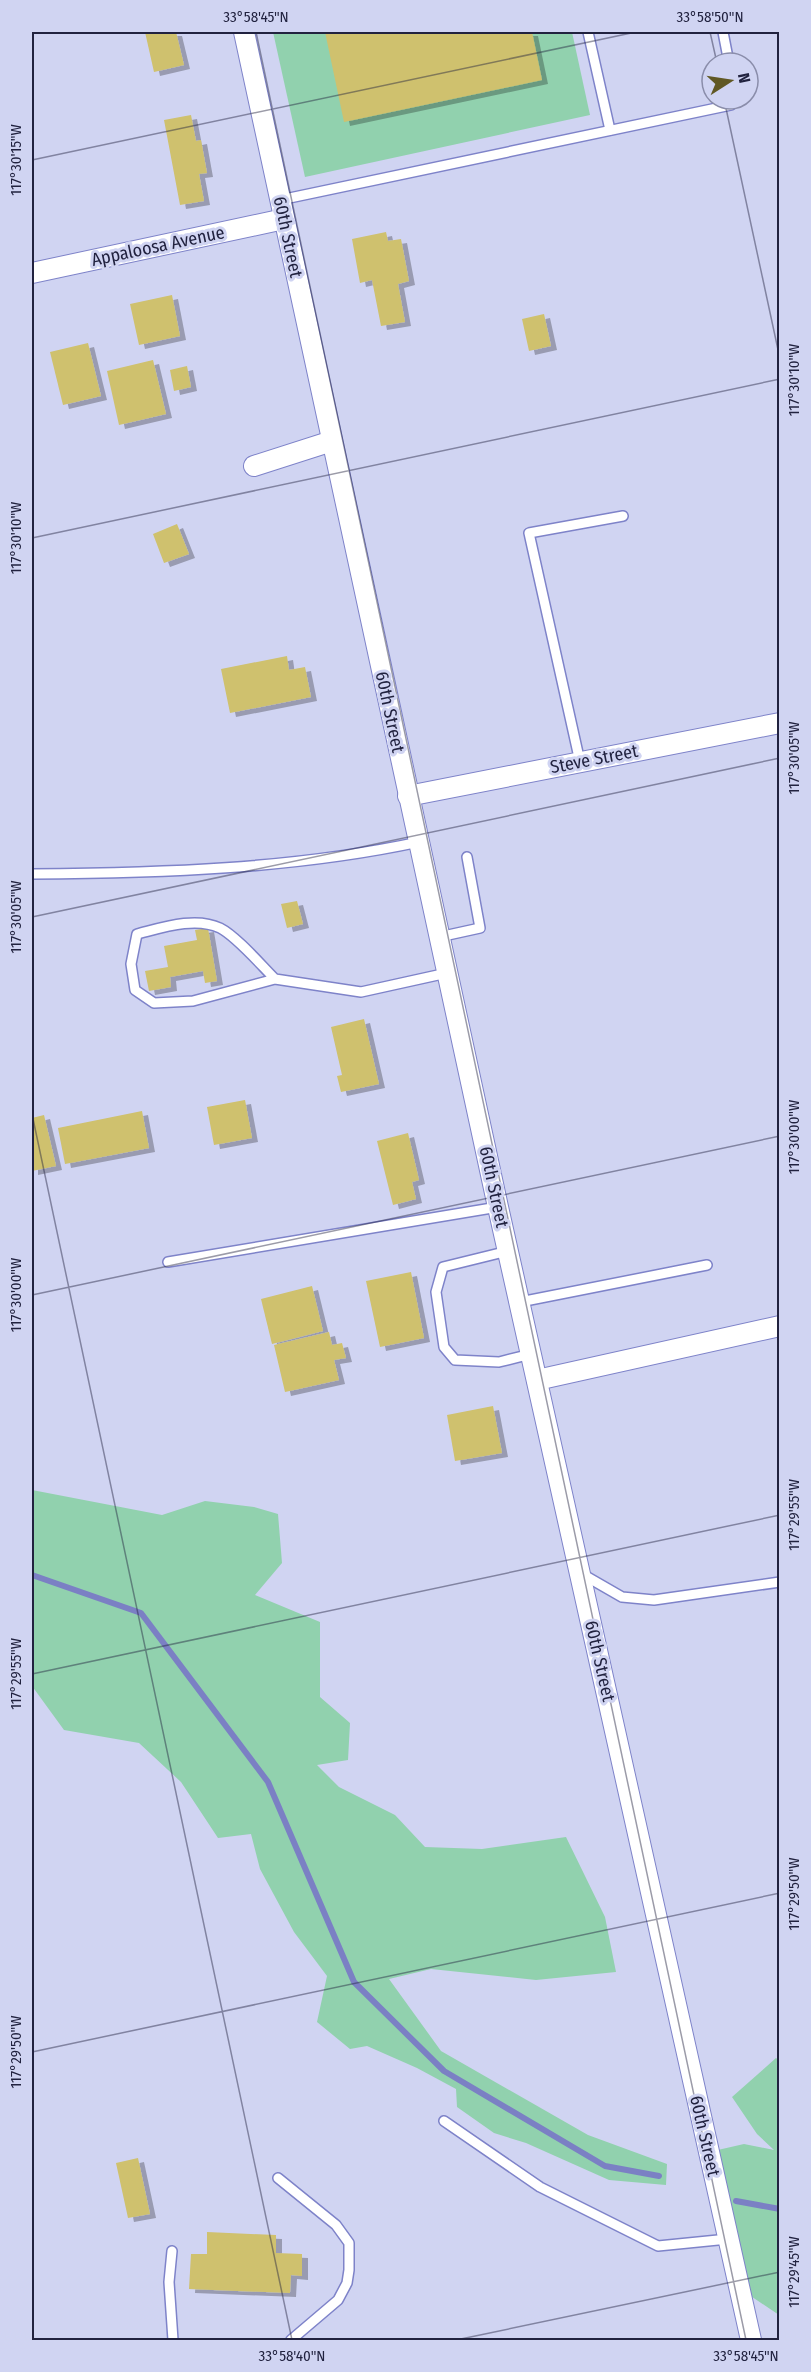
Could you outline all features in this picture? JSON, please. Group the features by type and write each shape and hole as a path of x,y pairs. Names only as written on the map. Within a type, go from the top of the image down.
{"street":[{"name":"60th Street","path":"244,32 498,1207 751,2340"},
{"name":"Appaloosa Avenue","path":"32,273 282,209"},
{"path":"254,466 332,441"},
{"name":"Steve Street","path":"408,796 780,723"},
{"path":"537,1380 780,1326"}],"lane":[{"path":"588,32 610,130"},
{"path":"723,32 727,51"},
{"path":"282,209 610,130 702,111"},
{"path":"579,762 530,533 623,516"},
{"path":"32,874 111,874 234,866 328,857 419,843"},
{"path":"440,937 480,928 468,857"},
{"path":"275,979 220,928 202,923 167,926 137,934 131,964 135,990 154,1003 193,1001 275,979 362,992 447,973"},
{"path":"168,1262 498,1207"},
{"path":"508,1251 443,1267 436,1292 444,1347 455,1360 499,1362 531,1354"},
{"path":"520,1302 707,1265"},
{"path":"580,1573 622,1597 654,1600 780,1582"},
{"path":"444,2121 540,2187 657,2246 728,2239"},
{"path":"278,2178 336,2225 349,2243 348,2277 338,2300 291,2340"},
{"path":"172,2251 169,2282 173,2340"}],"green space":[{"path":"273,32 572,32 590,115 305,177"},
{"path":"32,1490 162,1515 205,1501 254,1507 278,1514 282,1563 255,1595 320,1622 320,1697 350,1723 348,1760 317,1765 339,1787 395,1815 425,1847 482,1849 566,1837 605,1917 616,1972 536,1980 431,1969 389,1979 441,2051 588,2135 667,2164 666,2185 609,2180 526,2143 494,2133 457,2107 456,2089 417,2068 367,2046 350,2049 317,2022 327,1976 294,1932 260,1869 251,1834 218,1838 181,1782 139,1743 64,1730 32,1686"},
{"path":"776,2058 780,2061 779,2315 739,2288 709,2152 744,2144 774,2150 757,2134 732,2097"}],"building":[{"path":"145,32 176,32 184,65 154,72"},
{"path":"325,32 532,32 542,80 344,122"},
{"path":"191,115 196,141 201,140 207,173 199,174 204,201 180,205 164,120"},
{"path":"386,232 388,241 401,239 409,281 398,284 405,322 381,326 372,280 360,283 352,239"},
{"path":"172,295 180,336 139,345 130,304"},
{"path":"544,314 551,346 529,351 522,319"},
{"path":"88,343 101,396 63,405 50,352"},
{"path":"153,360 166,414 119,425 107,371"},
{"path":"187,366 191,387 174,391 170,370"},
{"path":"177,524 189,554 164,563 153,534"},
{"path":"287,656 289,670 305,667 311,697 230,713 221,669"},
{"path":"297,901 303,924 287,928 281,904"},
{"path":"208,928 217,981 205,983 203,971 170,977 171,987 149,991 145,971 168,967 164,946 197,940 195,930"},
{"path":"364,1019 379,1084 341,1092 337,1076 342,1075 331,1027"},
{"path":"245,1100 252,1138 214,1145 207,1107"},
{"path":"142,1111 149,1148 65,1164 58,1128"},
{"path":"44,1115 56,1166 32,1171 32,1118"},
{"path":"408,1133 419,1180 412,1182 416,1199 393,1205 377,1141"},
{"path":"411,1272 424,1338 380,1347 366,1281"},
{"path":"312,1286 323,1331 272,1344 261,1299"},
{"path":"329,1332 332,1345 342,1343 346,1358 334,1360 339,1380 285,1392 274,1345"},
{"path":"493,1406 502,1453 455,1461 447,1415"},
{"path":"138,2158 150,2214 128,2218 116,2163"},
{"path":"207,2232 276,2235 276,2253 302,2254 302,2276 291,2275 290,2293 189,2289 191,2254 207,2254"}],"waterway":[{"path":"32,1575 141,1613 268,1782 354,1982 444,2071 605,2166 659,2176"},
{"path":"736,2201 780,2209"}]}
